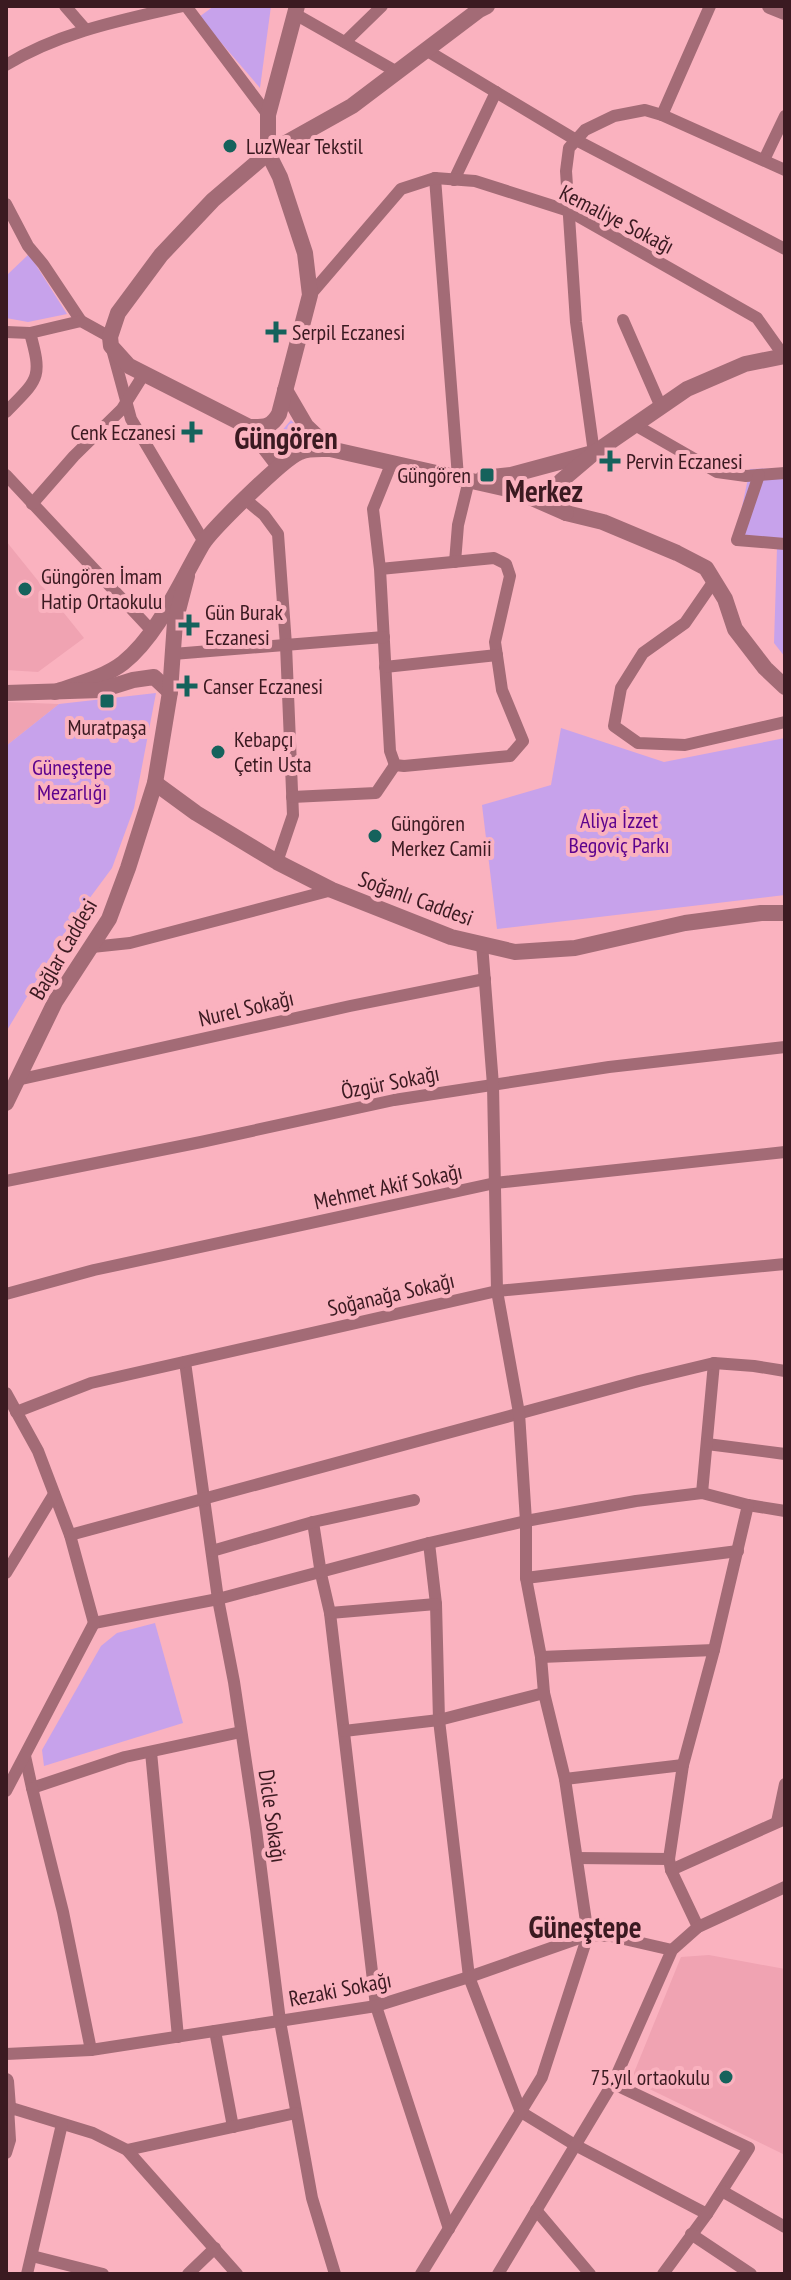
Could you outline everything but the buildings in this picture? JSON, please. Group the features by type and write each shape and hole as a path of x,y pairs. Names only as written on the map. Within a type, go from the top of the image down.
{"street":[{"path":"65,6 85,29"},
{"path":"6,65 27,52 85,29 184,6 268,115"},
{"path":"345,42 382,6"},
{"path":"204,542 131,419 111,341 118,313 161,255 213,200 268,153 352,106 487,6"},
{"path":"662,115 710,6"},
{"path":"770,6 785,12"},
{"path":"249,427 273,424 279,414 310,295 305,253 280,177 268,153 268,115 296,10 397,72"},
{"path":"426,50 576,140 785,249"},
{"path":"454,180 496,92"},
{"path":"594,453 576,322 566,171 569,148 585,130 614,116 645,110 785,170"},
{"path":"764,160 785,116"},
{"path":"435,178 464,478 455,562"},
{"name":"Kemaliye Sokağı","path":"310,295 401,189 435,178 475,181 569,211 757,318 784,356"},
{"path":"6,204 28,246 81,321 111,341 129,366 249,427 279,466"},
{"path":"623,320 661,407"},
{"path":"6,332 30,333 81,321"},
{"path":"6,412 35,382 38,363 30,333"},
{"path":"566,513 557,497 561,481 594,453 687,389 745,364 784,356"},
{"path":"32,504 128,401 144,374"},
{"path":"285,390 306,426 330,449 516,491 566,513 603,522 706,568 725,599 735,629 765,668 785,687"},
{"path":"635,425 717,472 746,476 785,473"},
{"name":"Bağlar Caddesi","path":"55,692 89,681 123,663 152,631 187,576 204,542 279,466 301,451 330,449"},
{"path":"464,478 511,475 594,453"},
{"path":"392,462 373,509 380,569 390,751 395,765"},
{"path":"6,475 152,631"},
{"path":"759,475 737,540 785,544"},
{"path":"246,500 264,515 278,534 293,815 277,862"},
{"path":"380,569 494,558 506,564 510,576 495,642 502,690 523,741 510,756 395,765"},
{"name":"Bağlar Caddesi","path":"6,1103 55,1002 109,919 142,825 155,783 170,692 175,622 187,576"},
{"path":"714,581 685,623 643,653 621,688 614,726 638,743 685,745 785,722"},
{"path":"173,654 384,637"},
{"path":"385,667 497,655"},
{"path":"6,693 101,690 154,677 170,692"},
{"path":"292,797 376,793 395,765"},
{"name":"Soğanlı Caddesi","path":"155,783 196,813 277,862 332,890 451,937 515,952 575,948 685,923 785,913"},
{"path":"142,825 171,795"},
{"path":"92,947 130,943 332,890"},
{"path":"421,2274 542,2077 588,1935 565,1779 544,1693 541,1657 526,1578 526,1521 519,1413 497,1291 493,1085 482,944"},
{"name":"Nurel Sokağı","path":"17,1080 485,979"},
{"name":"Özgür Sokağı","path":"6,1181 394,1100 609,1067 785,1047"},
{"name":"Mehmet Akif Sokağı","path":"6,1294 94,1270 495,1183 785,1152"},
{"name":"Soğanağa Sokağı","path":"16,1412 91,1383 497,1291 785,1264"},
{"name":"Dicle Sokağı","path":"185,1362 218,1599 241,1732 280,2021 312,2198 335,2274"},
{"path":"702,1493 714,1363"},
{"path":"70,1535 714,1363 785,1371"},
{"path":"6,1393 38,1451 70,1535 94,1623 6,1791"},
{"path":"707,1444 785,1454"},
{"path":"94,1623 218,1599 429,1543 526,1521 636,1501 702,1493 785,1511"},
{"path":"6,1573 54,1494"},
{"path":"212,1551 313,1522 414,1500"},
{"path":"698,1927 670,1865 683,1765 748,1505"},
{"path":"313,1522 330,1613 376,2006 449,2229"},
{"path":"429,1543 436,1604 439,1720 469,1977 521,2112 575,2145 707,2214"},
{"path":"526,1578 738,1551"},
{"path":"330,1613 436,1604"},
{"path":"541,1657 714,1650"},
{"path":"344,1731 439,1720 544,1693"},
{"path":"32,1788 125,1757 241,1732"},
{"path":"151,1752 178,2037"},
{"path":"25,1756 63,1912 91,2050"},
{"path":"565,1779 683,1765"},
{"path":"577,1858 670,1865 781,1820 785,1784"},
{"path":"498,2274 612,2083 672,1950 698,1927 785,1887"},
{"name":"Rezaki Sokağı","path":"6,2054 91,2050 376,2006 588,1935 611,1936 672,1950"},
{"path":"215,2031 233,2127"},
{"path":"6,2081 10,2140 6,2153"},
{"path":"612,2083 749,2148 707,2214 663,2274"},
{"path":"8,2107 93,2133 127,2150 237,2274"},
{"path":"127,2150 296,2113"},
{"path":"27,2274 62,2124"},
{"path":"722,2191 785,2227"},
{"path":"536,2210 590,2274"},
{"path":"691,2234 751,2274"},
{"path":"188,2274 215,2248"},
{"path":"32,2256 103,2274"}],"shaded area":[{"name":"Güngören İmam Hatip Ortaokulu","path":"6,541 84,638 38,672 6,670"},
{"path":"6,702 59,704 6,746"},
{"path":"709,1955 785,1969 785,2155 631,2080 681,1957"}],"green space":[{"path":"214,6 271,6 260,88 199,17"},
{"path":"29,254 67,314 28,322 6,318 6,276"},
{"path":"291,420 307,438 277,450 270,441"},
{"path":"785,468 785,657 774,643 777,548 735,540 750,469"},
{"name":"Güneştepe Mezarlığı","path":"156,693 134,808 112,868 69,926 6,1032 6,746 59,704"},
{"name":"Aliya İzzet Begoviç Parkı","path":"561,728 664,762 785,738 785,895 497,929 482,805 551,785"},
{"path":"155,1623 183,1723 44,1766 42,1750 101,1646 117,1633"}],"place":[{"name":"LuzWear Tekstil","path":"230,146"},
{"name":"Serpil Eczanesi","path":"276,332"},
{"name":"Cenk Eczanesi","path":"192,432"},
{"name":"Pervin Eczanesi","path":"610,461"},
{"name":"Güngören","path":"487,475"},
{"name":"Güngören İmam Hatip Ortaokulu","path":"25,589"},
{"name":"Gün Burak Eczanesi","path":"189,625"},
{"name":"Canser Eczanesi","path":"187,686"},
{"name":"Muratpaşa","path":"107,701"},
{"name":"Kebapçı Çetin Usta","path":"218,752"},
{"name":"Güngören Merkez Camii","path":"375,836"},
{"name":"75.yıl ortaokulu","path":"726,2077"}],"district":[{"name":"Güngören","path":"286,439"},
{"name":"Merkez","path":"544,492"},
{"name":"Güneştepe","path":"585,1928"}]}
